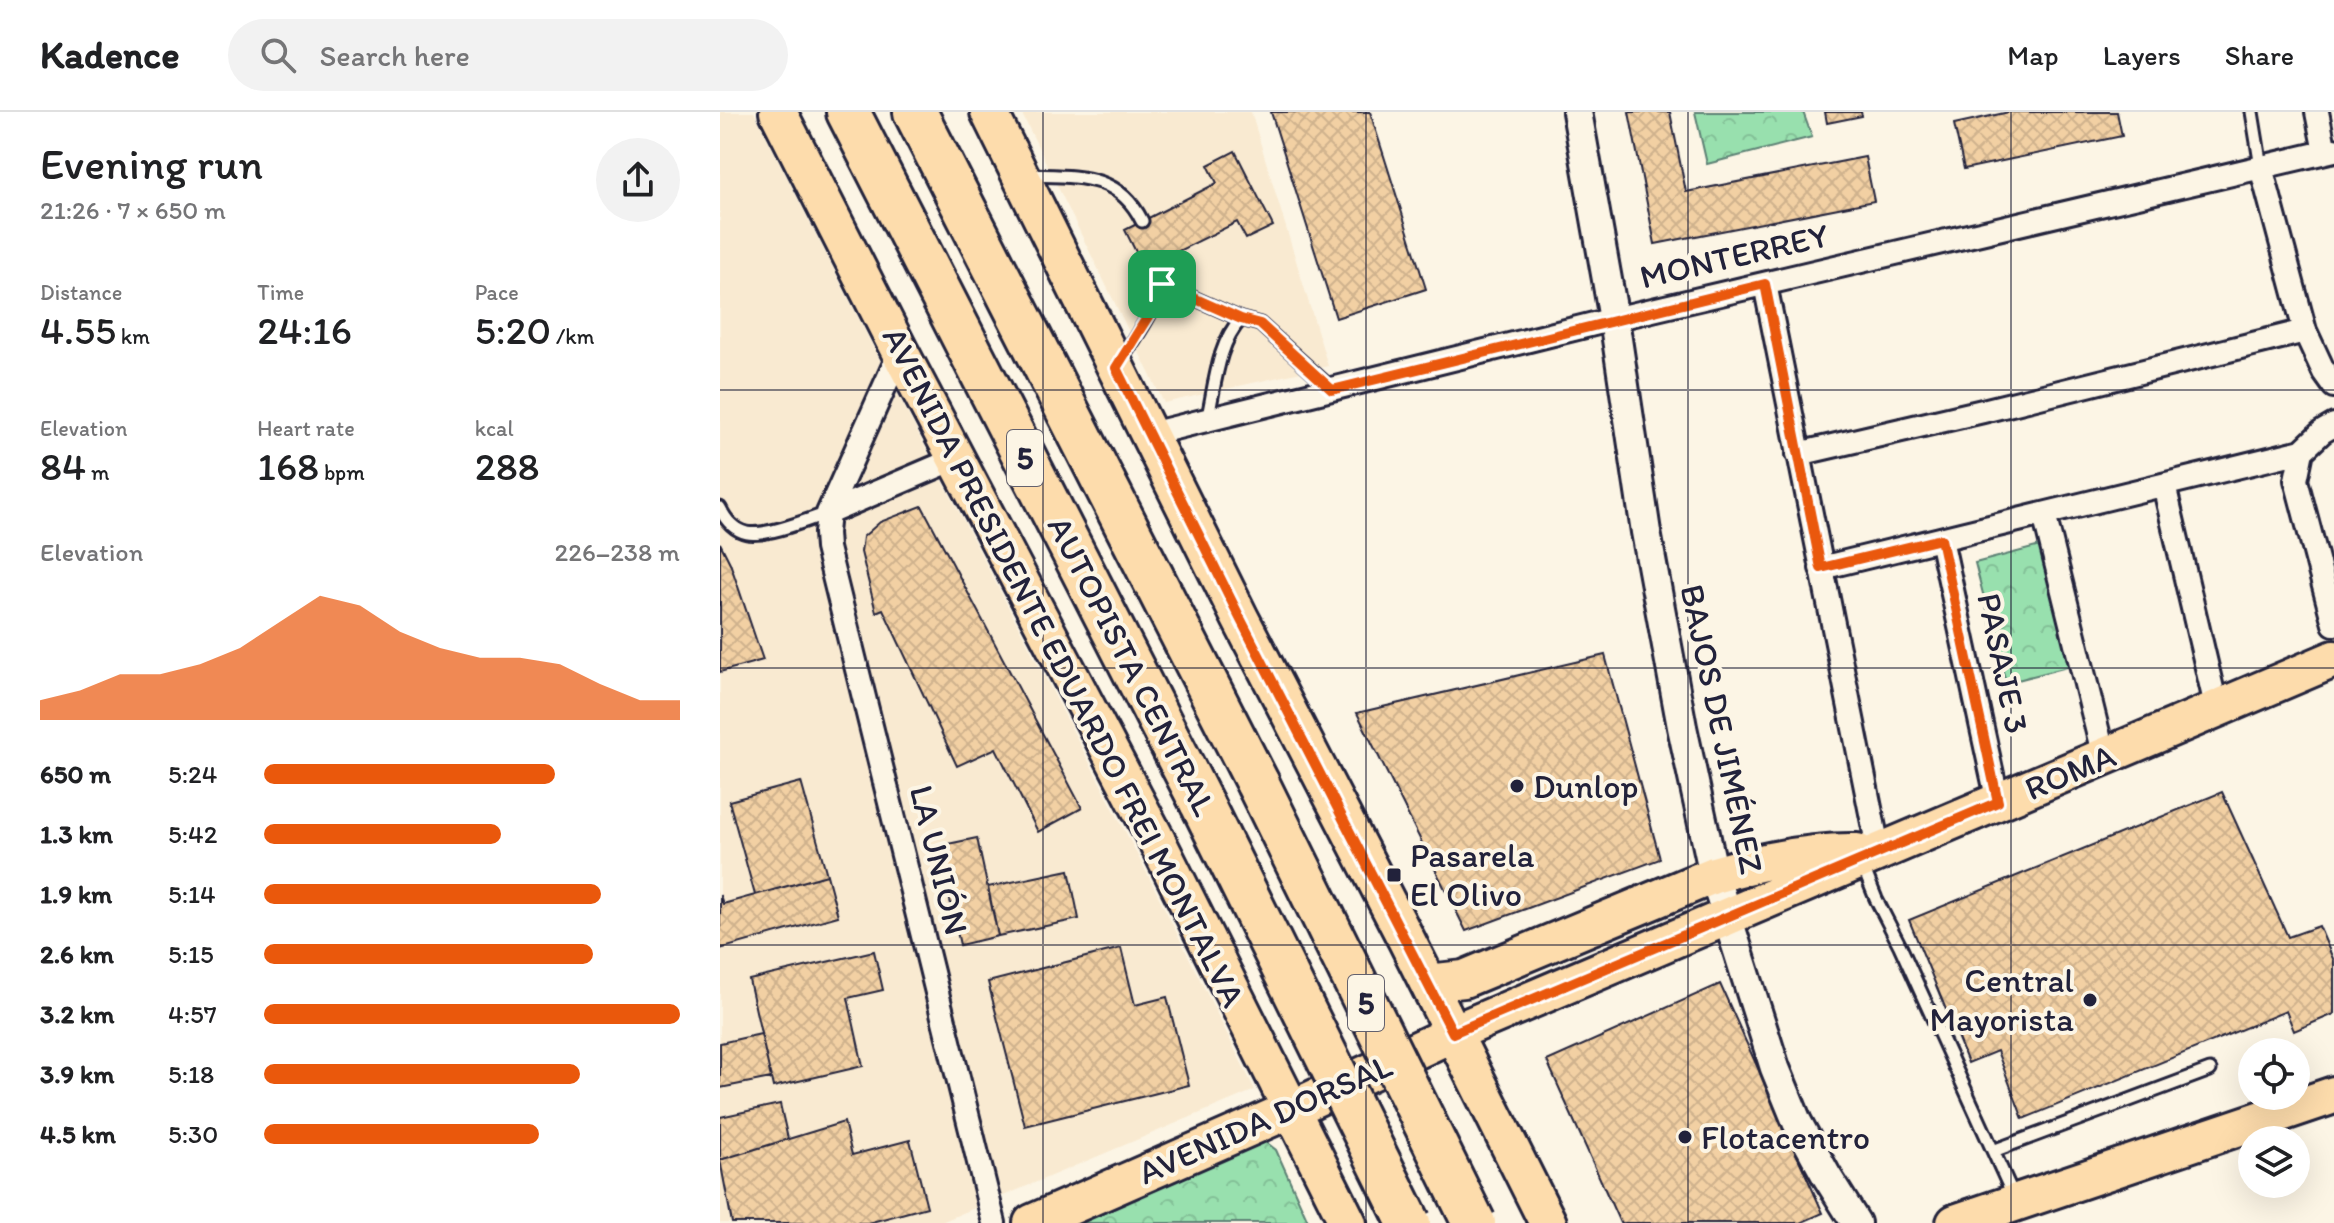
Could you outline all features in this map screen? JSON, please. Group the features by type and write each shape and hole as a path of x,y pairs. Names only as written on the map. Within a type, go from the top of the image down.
{"highway":[{"name":"AUTOPISTA CENTRAL","path":"848,112 1202,804 1409,1223"},
{"name":"AUTOPISTA CENTRAL","path":"915,112 1258,784 1474,1223"}],"main road":[{"name":"AVENIDA PRESIDENTE EDUARDO FREI MONTALVA","path":"778,112 900,352 1155,837 1348,1223"},
{"path":"989,112 1240,618 1548,1223"},
{"name":"ROMA","path":"1453,1033 2334,659"},
{"path":"1428,983 1464,979 1714,875 1759,862 1808,854 1870,857"},
{"name":"AVENIDA DORSAL","path":"1032,1223 1292,1109 1453,1033"},
{"path":"1955,1223 2334,1095"}],"street":[{"name":"BAJOS DE JIMÉNEZ","path":"1577,112 1614,319 1651,562 1714,875 1775,1068 1797,1122 1856,1223"},
{"path":"2317,112 2330,151"},
{"name":"MONTERREY","path":"1150,434 1614,319 2330,151"},
{"path":"2261,167 2305,331 2334,386"},
{"path":"1765,284 1821,568 1870,857"},
{"path":"1798,454 2305,331"},
{"name":"LA UNIÓN","path":"900,352 828,513 827,548 994,1223"},
{"path":"1821,568 2302,451 2334,425"},
{"path":"2302,451 2296,480 2334,624"},
{"path":"828,513 957,458"},
{"path":"2164,485 2217,710"},
{"path":"2044,514 2104,757"},
{"name":"PASAJE 3","path":"1941,539 1998,802"}],"lane":[{"path":"2252,112 2261,167"},
{"path":"1021,174 1101,182 1123,195 1137,210 1142,221"},
{"path":"1116,368 1155,305 1162,284 1160,260"},
{"path":"1162,284 1241,319 1260,324 1332,390"},
{"path":"1207,421 1224,345 1230,331 1241,319"},
{"path":"720,508 726,521 747,533 773,531 828,513"},
{"path":"1870,857 1876,899 2016,1201"},
{"path":"1993,1151 2210,1070"}],"shaded area":[{"path":"720,112 754,112 1149,877 1255,1090 939,1223 720,1223"},
{"path":"1021,112 1251,112 1328,366 1164,403"}],"green space":[{"path":"1695,112 1803,112 1812,137 1707,164"},
{"path":"2044,545 2075,665 2006,683 1975,563"},
{"path":"1262,1139 1276,1150 1309,1223 1065,1223"}],"building":[{"path":"1271,112 1370,112 1426,289 1336,318"},
{"path":"1629,112 1670,112 1686,192 1865,157 1874,201 1655,244"},
{"path":"1825,112 1861,112 1862,116 1827,123"},
{"path":"2009,112 2117,112 2122,136 1964,169 1954,124"},
{"path":"1235,151 1273,226 1246,239 1237,222 1144,268 1125,230 1217,183 1208,165"},
{"path":"922,506 1082,808 1038,832 996,748 957,766 883,609 876,612 861,552 863,537 880,522"},
{"path":"720,543 730,563 763,660 720,672"},
{"name":"Dunlop","path":"1605,655 1660,859 1466,931 1357,713"},
{"path":"801,782 827,875 755,895 729,801"},
{"path":"2222,792 2288,937 2319,926 2334,961 2334,1014 2294,1031 2286,1011 2023,1119 1997,1051 1968,1063 1909,920"},
{"path":"977,838 998,936 960,945 938,846"},
{"path":"1069,870 1079,919 998,936 988,887"},
{"path":"827,875 838,916 720,949 720,895 723,904"},
{"path":"1121,948 1135,1005 1167,997 1189,1085 1025,1126 988,982"},
{"path":"874,951 883,990 848,998 863,1066 773,1087 749,980"},
{"name":"Flotacentro","path":"1720,984 1823,1213 1800,1223 1620,1223 1547,1061"},
{"path":"761,1034 771,1078 720,1088 720,1043"},
{"path":"780,1104 788,1139 720,1160 720,1117"},
{"path":"844,1122 852,1155 910,1140 927,1207 868,1223 732,1223 720,1160"}],"place":[{"name":"Dunlop","path":"1517,786"},
{"name":"Pasarela El Olivo","path":"1394,875"},
{"name":"Central Mayorista","path":"2090,1000"},
{"name":"Flotacentro","path":"1685,1137"}],"route":[{"path":"1162,284 1241,319 1260,324 1332,390 1765,284 1821,568 1941,539 1998,802 1453,1033 1240,618 1116,368 1155,305 1162,284"}]}
